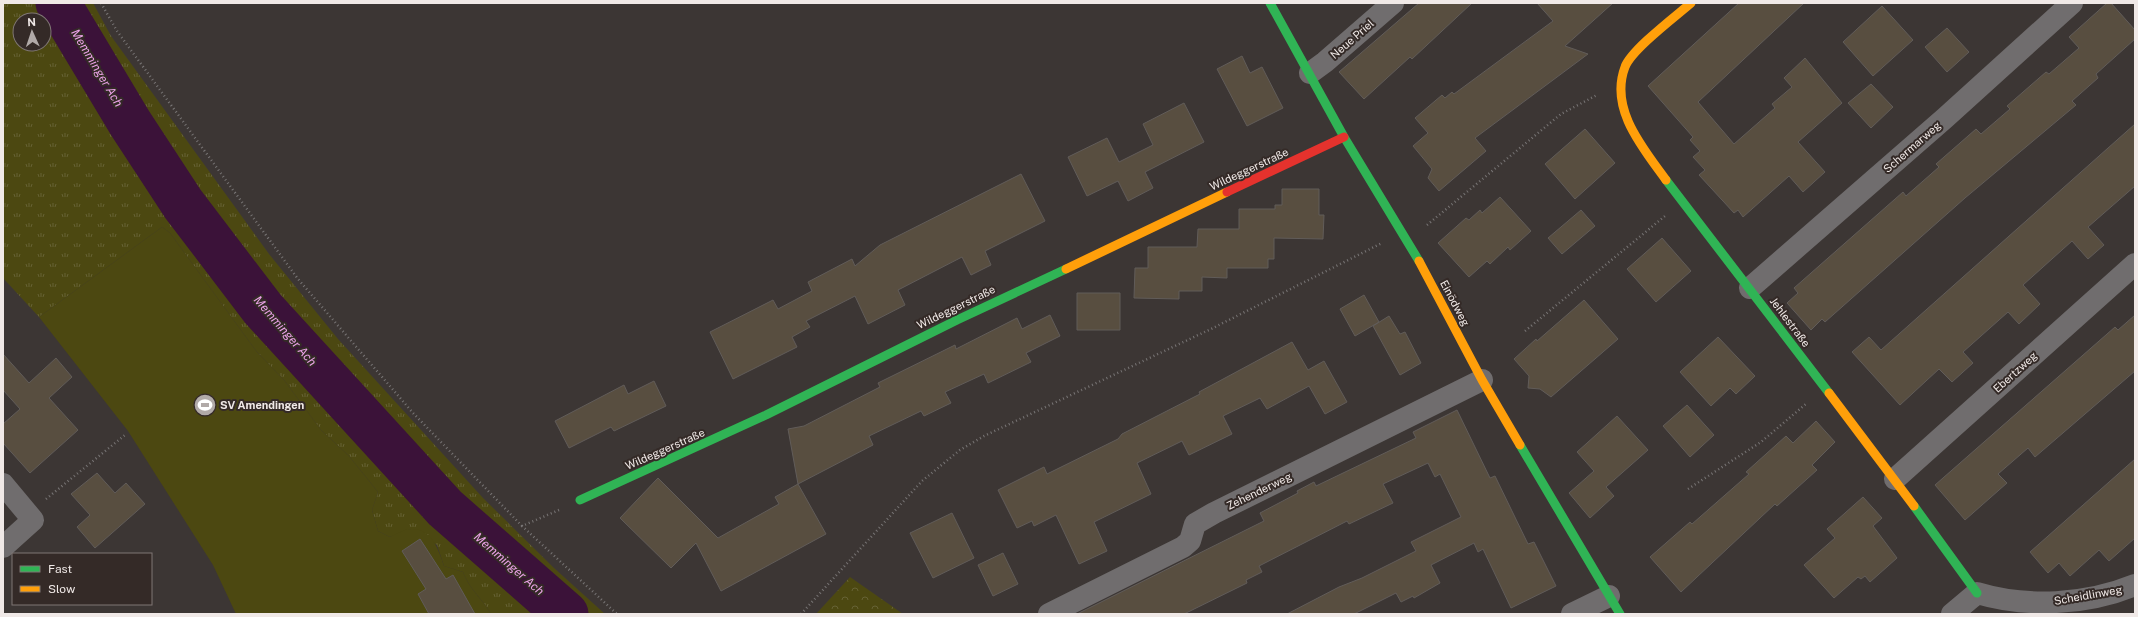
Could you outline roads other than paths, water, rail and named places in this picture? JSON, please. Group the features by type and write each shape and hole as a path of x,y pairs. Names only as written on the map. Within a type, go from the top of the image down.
{"street":[{"name":"Einödweg","path":"1270,3 1344,137 1402,233 1408,240 1482,380 1620,614"},
{"name":"Neue Priel","path":"1310,73 1325,62 1393,3"},
{"name":"Jehlestraße","path":"1692,3 1634,54 1625,66 1622,82 1622,101 1627,121 1639,143 1682,202 1750,288 1824,389 1895,479 1977,594"},
{"name":"Schermarweg","path":"1750,288 1945,118 2072,3"},
{"name":"Wildeggerstraße","path":"580,500 766,415 957,320 1344,137"},
{"name":"Ebertzweg","path":"1895,479 2135,264"},
{"name":"Zehenderweg","path":"1049,614 1184,547 1190,541 1195,524 1214,513 1482,380"},
{"path":"3,484 33,520 3,546"},
{"name":"Scheidlinweg","path":"1977,594 2001,600 2058,602 2112,593 2135,585"},
{"path":"1952,614 1977,594"},
{"path":"1572,614 1609,596"}],"waterway":[{"name":"Memminger Ach","path":"58,3 130,123 183,204 263,309 445,508 566,614"}],"place":[{"name":"SV Amendingen","path":"205,405"}]}
